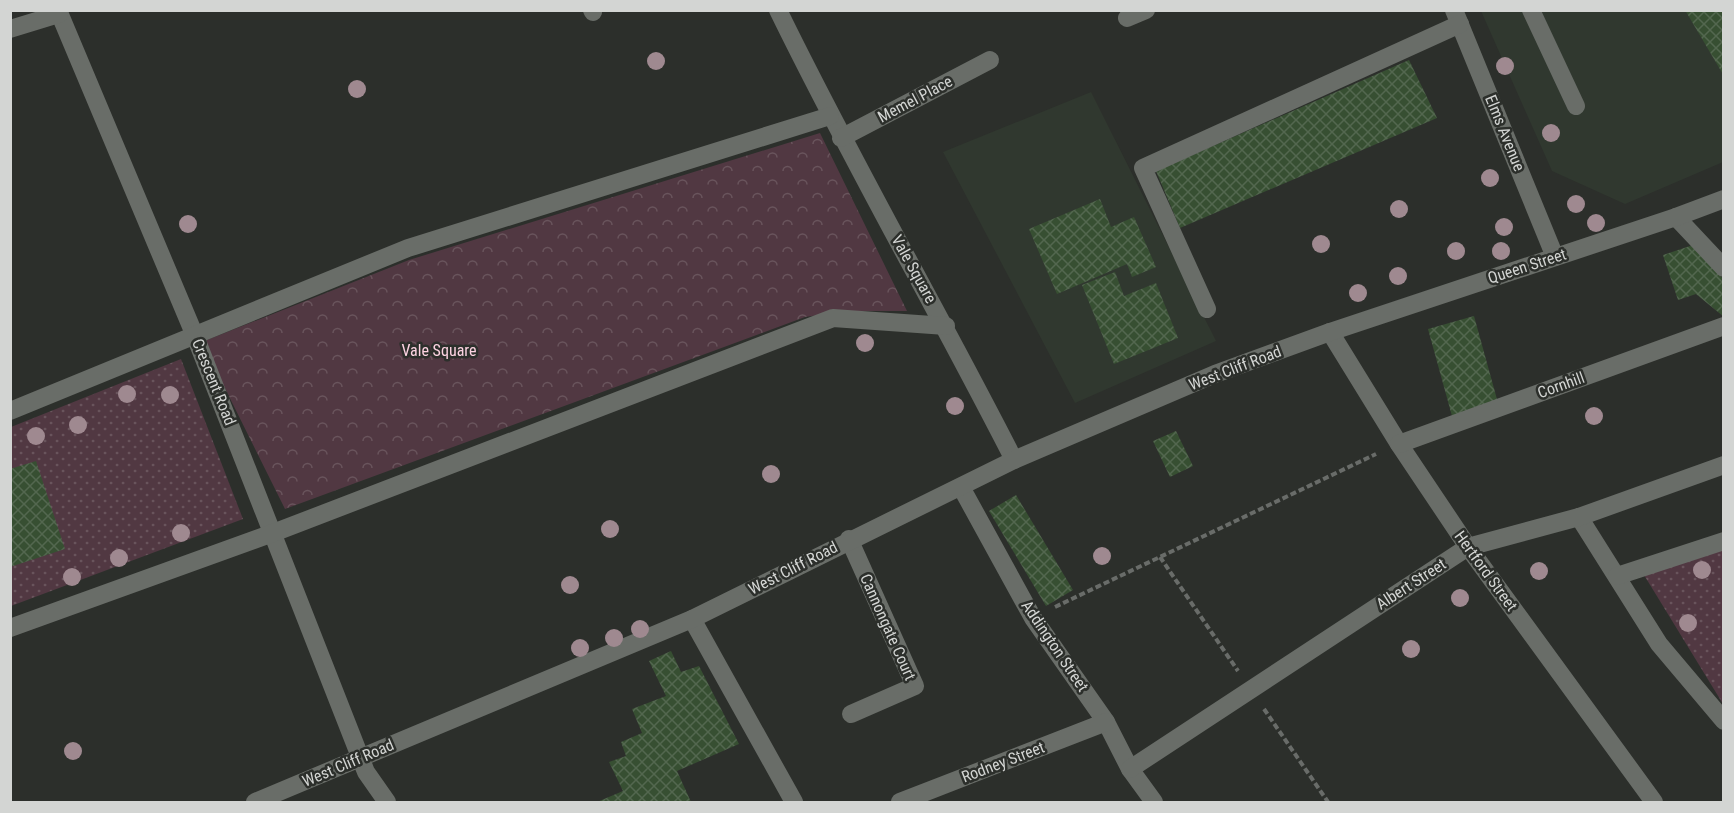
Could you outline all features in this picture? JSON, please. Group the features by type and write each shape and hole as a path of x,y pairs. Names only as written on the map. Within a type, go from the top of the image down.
{"street":[{"name":"Vale Square","path":"777,10 841,138 946,326 1014,460"},
{"path":"1127,18 1146,10"},
{"path":"1531,10 1576,106"},
{"path":"10,29 59,12"},
{"name":"Crescent Road","path":"59,12 195,336 366,772 387,802"},
{"path":"1207,309 1143,168 1457,17"},
{"name":"Elms Avenue","path":"1457,17 1555,257"},
{"name":"Memel Place","path":"841,138 990,60"},
{"path":"10,411 408,248 830,116"},
{"name":"Queen Street","path":"1330,332 1724,199"},
{"path":"1676,217 1724,268"},
{"name":"Vale Square","path":"10,628 273,532 833,318 946,326"},
{"name":"Cornhill","path":"1399,444 1724,326"},
{"name":"Hertford Street","path":"1330,332 1399,444 1468,547 1654,802"},
{"name":"West Cliff Road","path":"255,802 692,619 849,539 1014,460 1215,374 1330,332"},
{"name":"Albert Street","path":"1130,769 1468,547 1579,517 1724,465"},
{"name":"Addington Street","path":"961,487 1033,618 1107,722 1130,769 1154,802"},
{"path":"1579,517 1659,644 1724,721"},
{"name":"Cannongate Court","path":"849,539 915,686 851,714"},
{"path":"1617,576 1724,541"},
{"path":"692,619 794,802"},
{"name":"Rodney Street","path":"900,802 1107,722"}],"path":[{"path":"1033,618 1399,444"},
{"path":"1160,557 1328,802"}],"shaded area":[{"path":"1481,11 1723,11 1723,162 1625,204 1552,171"},
{"path":"1091,92 1216,341 1075,403 943,152"}],"green space":[{"name":"Vale Square","path":"820,133 907,311 846,311 805,317 285,509 202,342 409,260"},
{"path":"181,359 243,519 11,606 11,427"},
{"path":"1721,549 1724,553 1723,704 1644,575"}],"building":[{"path":"1685,10 1724,10 1724,76"},
{"path":"1409,60 1437,118 1180,228 1156,171"},
{"path":"1100,199 1111,227 1134,217 1156,267 1132,277 1127,264 1057,294 1029,229"},
{"path":"1693,245 1724,280 1724,317 1696,294 1678,300 1663,255"},
{"path":"1115,272 1124,296 1156,283 1178,338 1114,364 1082,285"},
{"path":"1474,316 1498,403 1452,416 1428,329"},
{"path":"1176,431 1193,466 1170,477 1153,441"},
{"path":"36,461 65,549 10,567 10,469"},
{"path":"1016,495 1073,590 1046,606 989,511"},
{"path":"671,651 681,672 699,666 739,744 677,771 691,802 597,802 623,791 609,762 626,756 621,742 642,733 632,709 666,696 649,661"}]}
